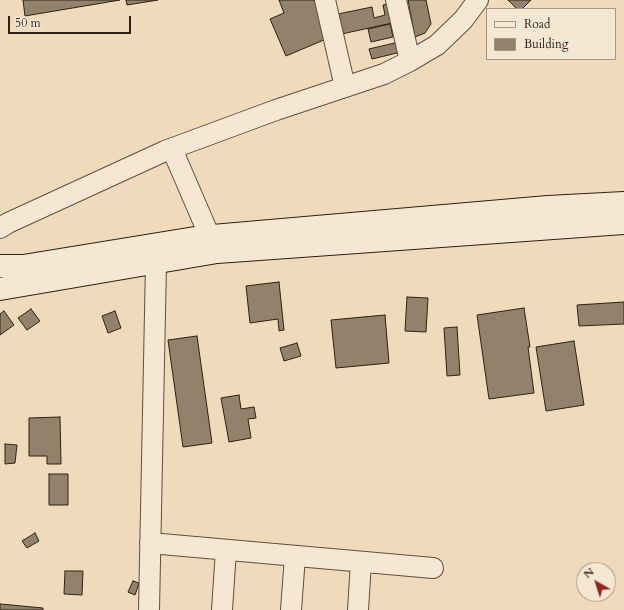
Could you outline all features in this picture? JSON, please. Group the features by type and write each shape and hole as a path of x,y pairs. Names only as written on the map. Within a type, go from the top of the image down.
{"main road":[{"path":"0,289 156,262 213,244 548,207 624,204"},
{"path":"0,266 23,266 193,238 213,244 624,224"}],"street":[{"path":"325,0 345,87"},
{"path":"396,0 410,61"},
{"path":"0,228 8,223 172,149 276,110 384,74 410,61 437,44 462,20 478,0"},
{"path":"172,149 213,244"},
{"path":"148,610 156,262"},
{"path":"150,543 433,568"},
{"path":"222,610 226,550"},
{"path":"291,610 295,556"},
{"path":"358,610 361,562"}],"building":[{"path":"23,0 120,0 25,16"},
{"path":"126,0 158,0 127,5"},
{"path":"279,0 315,0 331,37 286,56 270,19 284,13"},
{"path":"408,0 426,0 431,24 425,33 415,37"},
{"path":"508,0 531,0 523,8 516,8"},
{"path":"388,4 392,23 337,35 333,15 372,7 374,18 385,15 383,5"},
{"path":"390,24 393,37 371,42 368,29"},
{"path":"399,42 401,52 372,59 369,49"},
{"path":"279,282 284,330 279,331 278,319 250,323 246,286"},
{"path":"407,297 428,298 426,332 405,331"},
{"path":"624,302 624,324 579,326 577,305"},
{"path":"524,308 530,347 528,347 534,393 489,399 477,315"},
{"path":"31,309 40,321 27,330 18,318"},
{"path":"4,311 14,325 0,335 0,314"},
{"path":"115,311 121,328 108,333 102,316"},
{"path":"385,315 389,363 336,368 331,320"},
{"path":"457,327 460,375 447,376 444,328"},
{"path":"197,336 212,443 183,447 168,340"},
{"path":"574,341 584,405 546,411 536,347"},
{"path":"297,343 301,356 284,361 280,348"},
{"path":"239,395 241,409 254,407 256,418 248,419 251,438 229,442 221,398"},
{"path":"60,417 61,464 47,464 47,456 29,456 29,418"},
{"path":"5,444 17,445 15,463 5,464"},
{"path":"49,474 68,474 68,505 49,505"},
{"path":"35,533 39,541 27,548 22,541"},
{"path":"65,571 83,571 82,595 64,594"},
{"path":"133,581 139,583 135,595 128,592"},
{"path":"0,604 43,608 43,610 0,610"}]}
